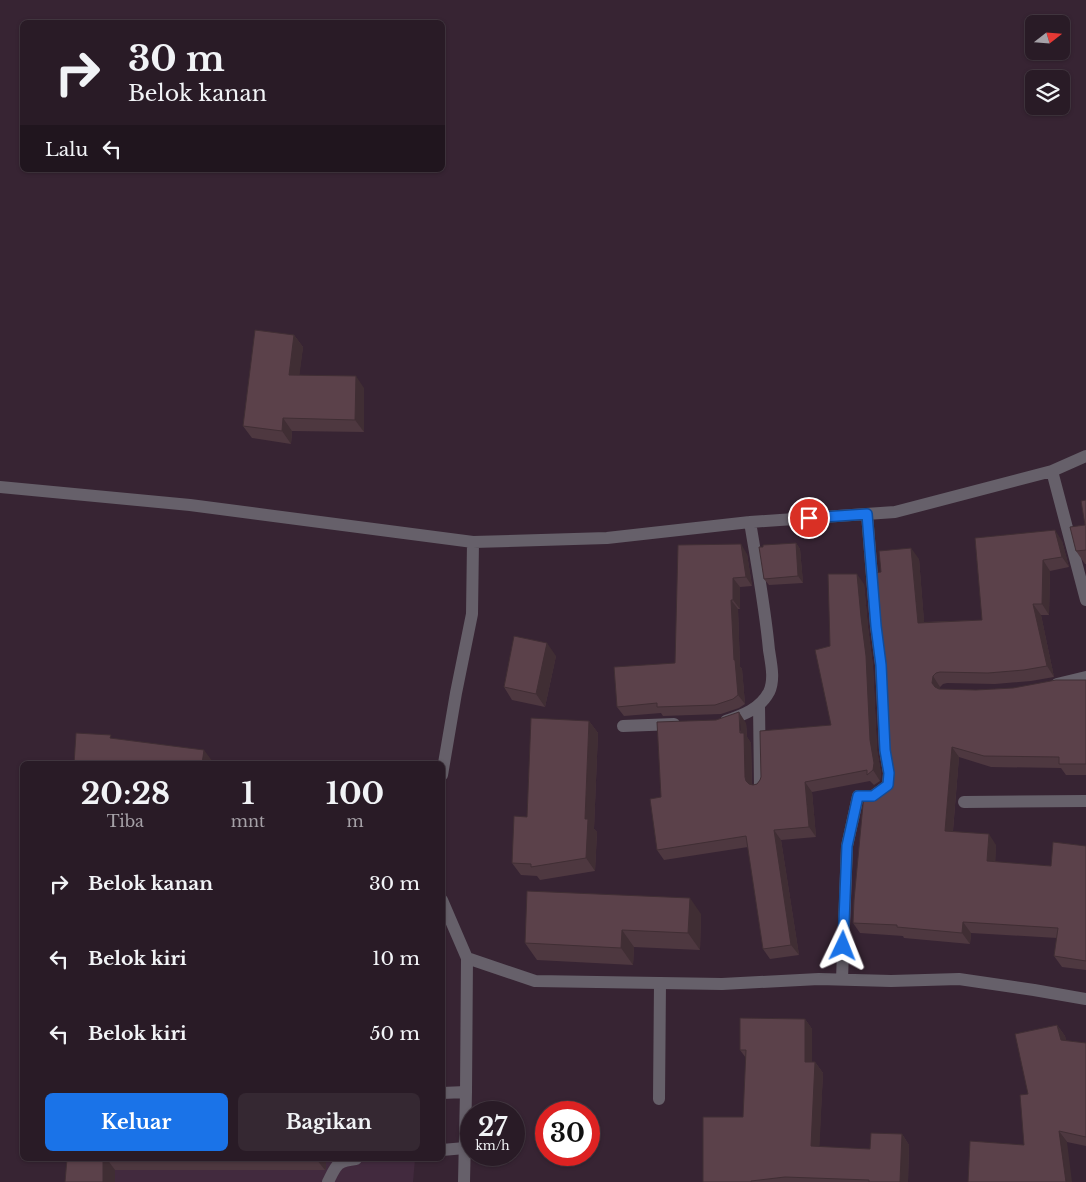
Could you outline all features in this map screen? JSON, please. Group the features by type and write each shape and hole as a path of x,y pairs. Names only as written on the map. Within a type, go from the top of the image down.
{"street":[{"path":"0,487 190,505 473,542 606,538 750,522 895,512 1052,471 1086,456"},
{"path":"1052,471 1086,600"},
{"path":"842,980 847,846 858,796 873,796 888,785 889,773 885,750 881,665 867,514"},
{"path":"713,723 723,722 743,715 759,705 769,691 772,678 767,626 750,522"},
{"path":"444,761 472,614 473,542"},
{"path":"1045,687 1086,677"},
{"path":"759,705 760,787"},
{"path":"623,726 683,724"},
{"path":"964,802 1086,801"},
{"path":"445,907 467,958 466,1101"},
{"path":"467,958 535,982 722,984 819,979 891,981 959,979 1086,999"},
{"path":"659,1099 660,983"},
{"path":"445,1093 466,1092"},
{"path":"445,1150 460,1148"},
{"path":"328,1182 336,1165 344,1161"},
{"path":"464,1166 464,1182"}],"shaded area":[{"path":"67,1161 415,1161 413,1182 66,1182"}],"building":[{"path":"255,330 294,335 289,375 356,376 355,420 283,418 282,431 243,426"},
{"path":"1086,500 1086,550 1076,551 1070,527 1085,525 1081,501"},
{"path":"1055,530 1062,557 1043,560 1042,604 1033,604 1047,666 988,673 940,672 933,676 932,683 939,689 976,690 1013,688 1056,680 1086,680 1086,764 1059,764 1059,757 984,756 952,747 945,831 989,834 987,861 1051,866 1053,842 1086,846 1086,961 1054,956 1058,928 963,922 962,933 897,927 897,925 853,923 864,794 870,792 887,779 890,763 886,739 882,654 873,573 881,572 879,551 911,548 918,623 982,620 975,538"},
{"path":"796,543 798,576 764,579 759,547 763,547 763,545"},
{"path":"741,544 746,577 733,578 733,600 731,600 738,695 733,699 715,705 657,707 657,703 617,707 614,667 675,663 678,545"},
{"path":"828,574 857,574 866,656 873,770 867,775 867,770 805,782 809,827 774,830 791,945 763,949 746,836 657,850 650,799 661,797 657,722 716,720 739,712 740,733 744,733 745,777 749,784 753,785 757,784 761,777 760,731 831,725 815,650 830,646"},
{"path":"514,636 547,643 536,694 504,687"},
{"path":"531,718 589,721 585,819 588,819 586,858 531,867 531,864 512,863 514,816 527,817"},
{"path":"76,733 111,735 110,738 204,750 202,761 74,761"},
{"path":"527,891 690,898 688,933 622,930 621,948 525,943"},
{"path":"740,1018 805,1019 805,1062 815,1062 811,1146 870,1149 871,1133 902,1134 900,1182 785,1177 751,1182 703,1182 703,1117 743,1117 746,1050 740,1050"},
{"path":"1057,1025 1061,1040 1086,1043 1086,1137 1059,1131 1066,1182 968,1182 970,1141 1024,1145 1020,1095 1028,1094 1015,1034"},
{"path":"67,1161 103,1161 103,1182 65,1182"}],"route":[{"path":"809,518 867,514 881,665 885,750 889,773 888,785 873,796 858,796 847,846 843,946"}]}
